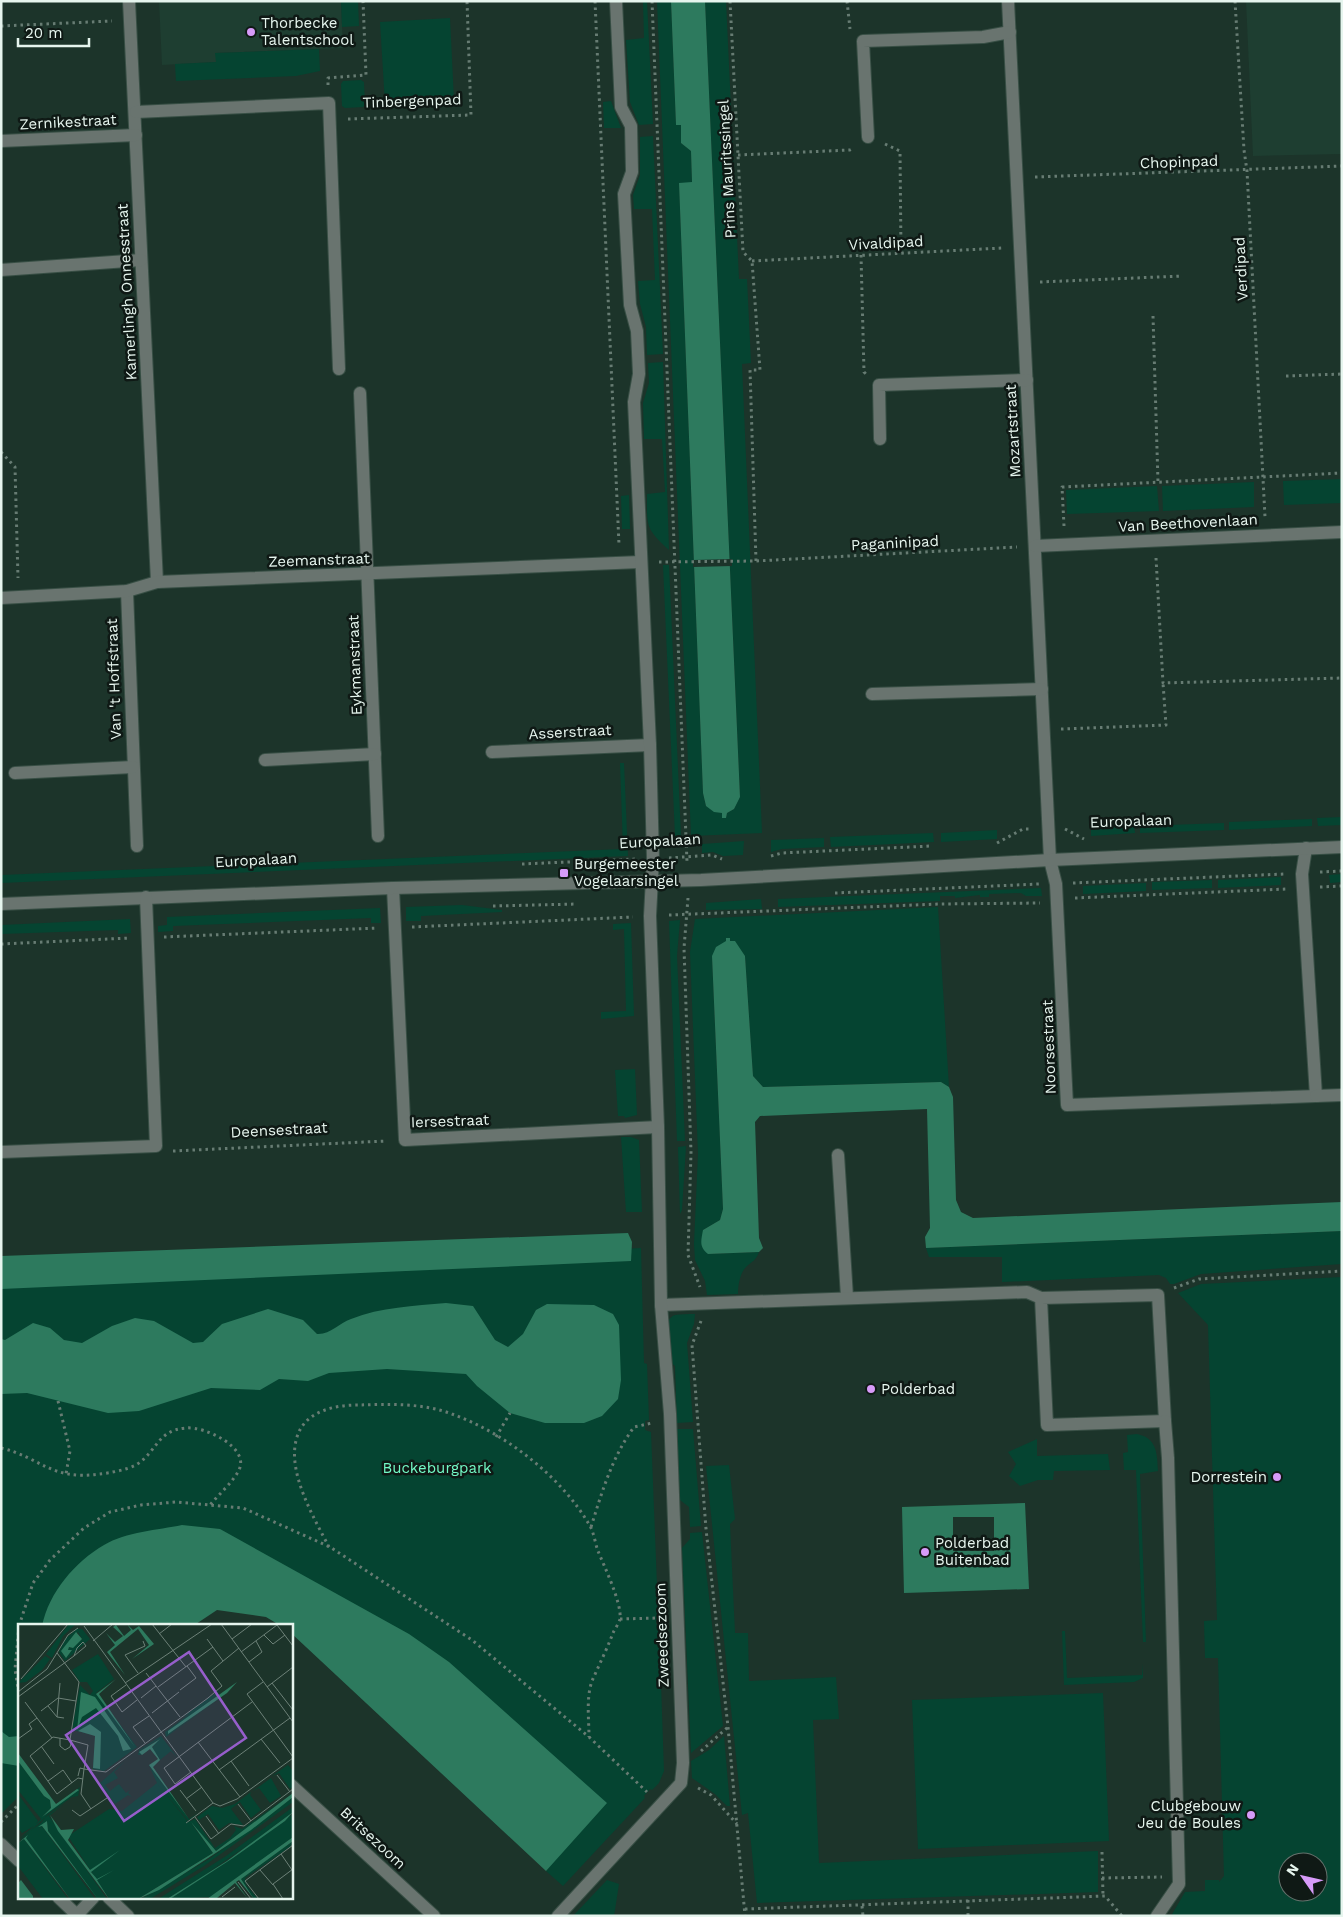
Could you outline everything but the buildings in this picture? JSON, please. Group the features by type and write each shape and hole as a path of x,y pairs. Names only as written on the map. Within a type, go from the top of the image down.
{"street":[{"name":"Kamerlingh Onnesstraat","path":"129,1 136,112 157,582"},
{"path":"616,1 621,107 631,126 632,172 624,194 630,305 638,331 639,374 634,402 650,745 653,858 650,916 658,1127 661,1305 1027,1292 1041,1298 1158,1295 1168,1458 1179,1884 1156,1916"},
{"name":"Mozartstraat","path":"1008,1 1050,860"},
{"path":"868,137 863,41 983,37 1010,32"},
{"path":"136,112 329,103 339,369"},
{"name":"Zernikestraat","path":"1,142 136,135"},
{"path":"1,270 142,260"},
{"path":"880,438 879,385 1027,380"},
{"path":"360,393 367,574"},
{"name":"Van Beethovenlaan","path":"1035,546 1342,532"},
{"name":"Zeemanstraat","path":"1,598 127,591 157,582 640,562"},
{"name":"Eykmanstraat","path":"367,574 378,836"},
{"name":"Van 't Hoffstraat","path":"127,591 137,846"},
{"path":"872,694 1042,689"},
{"name":"Asserstraat","path":"492,752 650,745"},
{"path":"265,760 375,754"},
{"path":"15,773 133,766"},
{"path":"1,904 392,888 652,882 1050,860 1342,847"},
{"path":"1306,848 1302,874 1316,1096"},
{"name":"Noorsestraat","path":"1050,860 1056,884 1067,1105 1342,1095"},
{"name":"Iersestraat","path":"392,888 404,1140 658,1127"},
{"path":"1,1152 156,1146 146,897"},
{"path":"838,1155 846,1297"},
{"path":"1041,1298 1047,1425 1165,1421"},
{"name":"Zweedsezoom","path":"661,1305 670,1414 683,1763 681,1783"},
{"path":"558,1916 681,1783"},
{"name":"Britsezoom","path":"292,1786 434,1916"},
{"path":"1,1844 18,1860"},
{"path":"61,1900 77,1915 91,1900"},
{"path":"110,1900 128,1916"}],"path":[{"name":"Tinbergenpad","path":"329,103 328,78 366,75 363,1"},
{"name":"Tinbergenpad","path":"330,119 471,115 467,1"},
{"path":"595,1 620,563"},
{"path":"652,1 688,880 684,948 691,1152 688,1255 700,1284 702,1303 700,1325 692,1345 706,1529 728,1727 745,1916"},
{"name":"Prins Mauritssingel","path":"730,1 743,252 752,262 760,370 750,370 756,561"},
{"path":"848,1 848,28 863,41"},
{"name":"Verdipad","path":"1235,1 1244,150 1247,171 1266,535"},
{"path":"1,26 130,20"},
{"path":"738,155 850,150 868,137 900,151 901,253"},
{"name":"Chopinpad","path":"1017,178 1342,166"},
{"name":"Vivaldipad","path":"752,262 1020,247"},
{"path":"862,255 864,372 879,385"},
{"path":"1022,283 1182,276"},
{"path":"1153,316 1158,482"},
{"path":"1286,376 1342,374"},
{"path":"1,452 14,467 18,597"},
{"path":"1065,545 1062,487 1342,473"},
{"path":"1044,729 1166,725 1155,541"},
{"name":"Paganinipad","path":"675,562 742,562 1035,546"},
{"path":"1163,683 1342,678"},
{"name":"Europalaan","path":"988,844 998,844 1023,829 1049,827 1063,827 1080,838 1086,839"},
{"path":"765,858 782,853 939,846"},
{"name":"Europalaan","path":"519,864 687,858 712,855 722,859 731,859"},
{"path":"829,893 1342,871"},
{"path":"1,944 939,904 1057,903 1082,897 1342,886"},
{"path":"651,901 695,899"},
{"name":"Deensestraat","path":"156,1146 175,1151 404,1140"},
{"path":"1158,1295 1200,1278 1342,1271"},
{"path":"58,1401 70,1451 66,1474"},
{"path":"330,1547 312,1516 304,1496 295,1452 296,1438 302,1424 323,1410 346,1405 384,1404 451,1413 496,1437 550,1475 566,1492 591,1528 612,1586 620,1619 592,1682 588,1697 589,1737"},
{"path":"496,1437 510,1413"},
{"path":"591,1528 610,1468 634,1427 645,1426 670,1414"},
{"path":"1,1448 14,1451 54,1472 98,1474 136,1464 166,1433 176,1429 196,1428 224,1439 236,1452 240,1461 240,1468 210,1505"},
{"path":"20,1624 34,1583 50,1560 84,1528 110,1512 141,1505 176,1502 252,1511 330,1547 472,1640 589,1737 660,1805"},
{"path":"620,1619 678,1618"},
{"path":"18,1637 15,1669 18,1688"},
{"path":"683,1763 708,1746 728,1727"},
{"path":"681,1783 711,1795 737,1825"},
{"path":"1,1822 18,1805"},
{"path":"1102,1852 1103,1896 1122,1916"},
{"path":"1102,1878 1166,1877"},
{"path":"745,1909 1103,1896"},
{"path":"968,1900 968,1916"},
{"path":"862,1906 863,1916"}],"shaded area":[{"name":"Thorbecke Talentschool","path":"159,1 341,1 343,48 216,53 216,62 162,65"},
{"path":"671,1 705,1 740,797 734,809 727,813 726,818 722,818 722,813 714,812 706,806 703,793 679,183 692,182 691,151 681,143 681,125 676,125"},
{"path":"1246,1 1342,1 1342,154 1253,156"},
{"path":"726,938 730,938 730,941 735,941 745,956 753,1076 763,1087 941,1082 949,1087 953,1097 956,1200 961,1212 973,1218 1342,1202 1342,1231 926,1248 925,1237 930,1228 927,1109 760,1116 755,1122 759,1238 763,1248 759,1252 708,1254 702,1246 703,1230 720,1220 723,1209 712,956 716,947 726,941"},
{"path":"628,1233 632,1242 631,1261 1,1289 1,1256"},
{"path":"446,1303 473,1306 495,1340 508,1347 523,1334 536,1310 547,1304 594,1305 613,1314 619,1325 621,1380 618,1399 602,1416 584,1423 545,1423 510,1413 477,1386 466,1374 387,1369 329,1373 308,1381 279,1379 260,1390 211,1388 139,1411 108,1413 27,1393 1,1394 1,1339 5,1340 33,1323 50,1328 64,1340 82,1343 112,1326 135,1318 154,1321 193,1343 203,1342 222,1324 268,1309 303,1320 317,1334 322,1334 347,1321 374,1312"},
{"path":"1025,1503 1029,1589 904,1593 902,1507","holes":["953,1517 994,1517 994,1551 953,1551"]},
{"path":"182,1525 220,1529 409,1634 449,1662 607,1803 546,1871 292,1634 292,1624 278,1624 266,1617 217,1610 196,1624 42,1624 45,1613 57,1590 73,1569 104,1545 122,1537"},
{"path":"1,1731 9,1737 18,1736 18,1766 1,1763"}],"green space":[{"path":"341,1 358,1 359,26 342,27"},
{"path":"643,1 647,1 653,124 639,125 630,102 626,40 644,38"},
{"path":"657,1 671,1 676,125 681,125 681,143 691,151 692,183 679,183 703,793 706,806 722,813 723,818 726,818 727,813 734,809 740,796 705,1 726,1 739,279 747,279 751,363 742,364 762,833 691,836"},
{"path":"450,18 454,100 385,104 380,22"},
{"path":"319,49 320,71 296,76 176,81 175,64 216,62 215,53"},
{"path":"361,80 364,82 365,105 363,107 345,108 342,106 341,84 343,81"},
{"path":"611,101 621,128 604,128 603,102"},
{"path":"653,136 663,354 647,355 646,327 640,304 638,281 655,280 652,209 634,209 633,195 640,175 640,137"},
{"path":"663,362 669,550 651,531 647,513 647,494 665,492 662,439 644,439 643,403 649,383 648,363"},
{"path":"1342,479 1342,503 1284,505 1283,481"},
{"path":"1254,482 1254,507 1163,511 1162,486"},
{"path":"1157,486 1159,511 1067,514 1066,490"},
{"path":"629,495 630,529 622,529 621,496"},
{"path":"663,565 669,565 681,836 675,836"},
{"path":"620,763 624,763 628,856 1,883 1,875 623,849"},
{"path":"1342,817 1342,825 1318,826 1317,818"},
{"path":"1312,819 1312,826 1229,830 1229,822"},
{"path":"1224,823 1224,830 1140,833 1140,826"},
{"path":"1134,826 1135,833 1091,836 1091,829"},
{"path":"997,830 997,839 941,842 941,833"},
{"path":"933,833 934,842 831,847 830,837"},
{"path":"824,838 824,847 782,849 771,852 771,840"},
{"path":"744,841 743,855 723,856 713,852 702,853 702,844"},
{"path":"1342,874 1342,882 1330,883 1329,875"},
{"path":"1281,877 1281,885 1218,888 1218,880"},
{"path":"1212,880 1212,888 1152,890 1152,882"},
{"path":"1146,883 1146,891 1083,894 1083,886"},
{"path":"1041,888 1042,896 1026,896 1021,893 989,894 989,897 980,897 980,895 955,898 955,896 940,896 940,901 778,907 778,899"},
{"path":"761,899 762,909 706,910 706,903"},
{"path":"462,905 502,910 502,912 421,916 421,921 406,921 406,907"},
{"path":"938,907 949,1087 941,1082 763,1087 753,1076 745,956 730,941 730,938 712,957 723,1209 720,1220 703,1230 708,1254 759,1252 742,1272 738,1294 707,1295 705,1281 695,1260 694,1244 698,1154 690,952 695,919"},
{"path":"380,908 381,923 371,923 371,918 173,926 173,931 158,932 158,926 167,925 167,917"},
{"path":"130,919 131,933 118,934 118,930 1,934 1,925"},
{"path":"680,920 677,956 685,1141 677,1141 669,921"},
{"path":"631,923 634,1016 601,1019 601,1012 626,1011 624,929 613,930 613,924"},
{"path":"635,1069 637,1115 625,1118 624,1116 618,1116 615,1070"},
{"path":"621,1137 631,1137 639,1140 642,1212 626,1212"},
{"path":"686,1146 682,1210 680,1214 678,1147"},
{"path":"1342,1231 1342,1264 1201,1274 1174,1284 1170,1284 1166,1278 1159,1275 1002,1282 1002,1257 929,1257 926,1248"},
{"name":"Buckeburgpark","path":"641,1248 644,1363 647,1364 649,1420 645,1421 645,1430 651,1432 658,1611 656,1624 659,1625 664,1771 659,1783 652,1790 650,1789 644,1796 645,1798 563,1886 546,1871 548,1869 282,1609 213,1595 185,1624 18,1624 18,1797 1,1814 1,1280"},
{"name":"Dorrestein","path":"1342,1277 1342,1916 1171,1916 1185,1892 1205,1891 1205,1880 1219,1880 1219,1882 1224,1876 1218,1658 1205,1658 1204,1621 1217,1620 1208,1325 1178,1293 1201,1284"},
{"path":"695,1314 694,1324 687,1343 693,1422 677,1423 675,1366 668,1360 667,1328 668,1322 675,1315"},
{"path":"677,1429 693,1429 701,1526 690,1527 689,1507 680,1500"},
{"path":"1137,1434 1149,1439 1155,1447 1158,1471 1140,1474 1146,1642 1143,1642 1136,1470 1124,1470 1123,1453 1128,1452 1127,1435"},
{"path":"1037,1439 1037,1456 1108,1454 1110,1470 1054,1471 1053,1480 1038,1480 1020,1486 1009,1476 1016,1464 1008,1452"},
{"path":"729,1465 735,1519 730,1524 735,1633 748,1633 749,1681 836,1677 839,1719 813,1720 819,1863 1098,1851 1098,1892 757,1903 748,1813 742,1815 706,1466"},
{"path":"702,1532 723,1726 691,1753 682,1548 690,1539 690,1533"},
{"path":"1062,1631 1065,1631 1067,1678 1142,1675 1143,1664 1143,1678 1134,1682 1064,1685"},
{"path":"1103,1693 1109,1841 918,1849 912,1700"},
{"path":"724,1736 730,1806 727,1806 715,1794 692,1778 691,1761 709,1750"},
{"path":"607,1880 619,1884 614,1916 573,1916"}],"pier":[{"path":"732,559 732,566 693,567 693,560"}],"place":[{"name":"Thorbecke Talentschool","path":"251,32"},
{"name":"Burgemeester Vogelaarsingel","path":"564,873"},
{"name":"Polderbad","path":"871,1389"},
{"name":"Dorrestein","path":"1277,1477"},
{"name":"Polderbad Buitenbad","path":"925,1552"},
{"name":"Clubgebouw Jeu de Boules","path":"1251,1815"}]}
